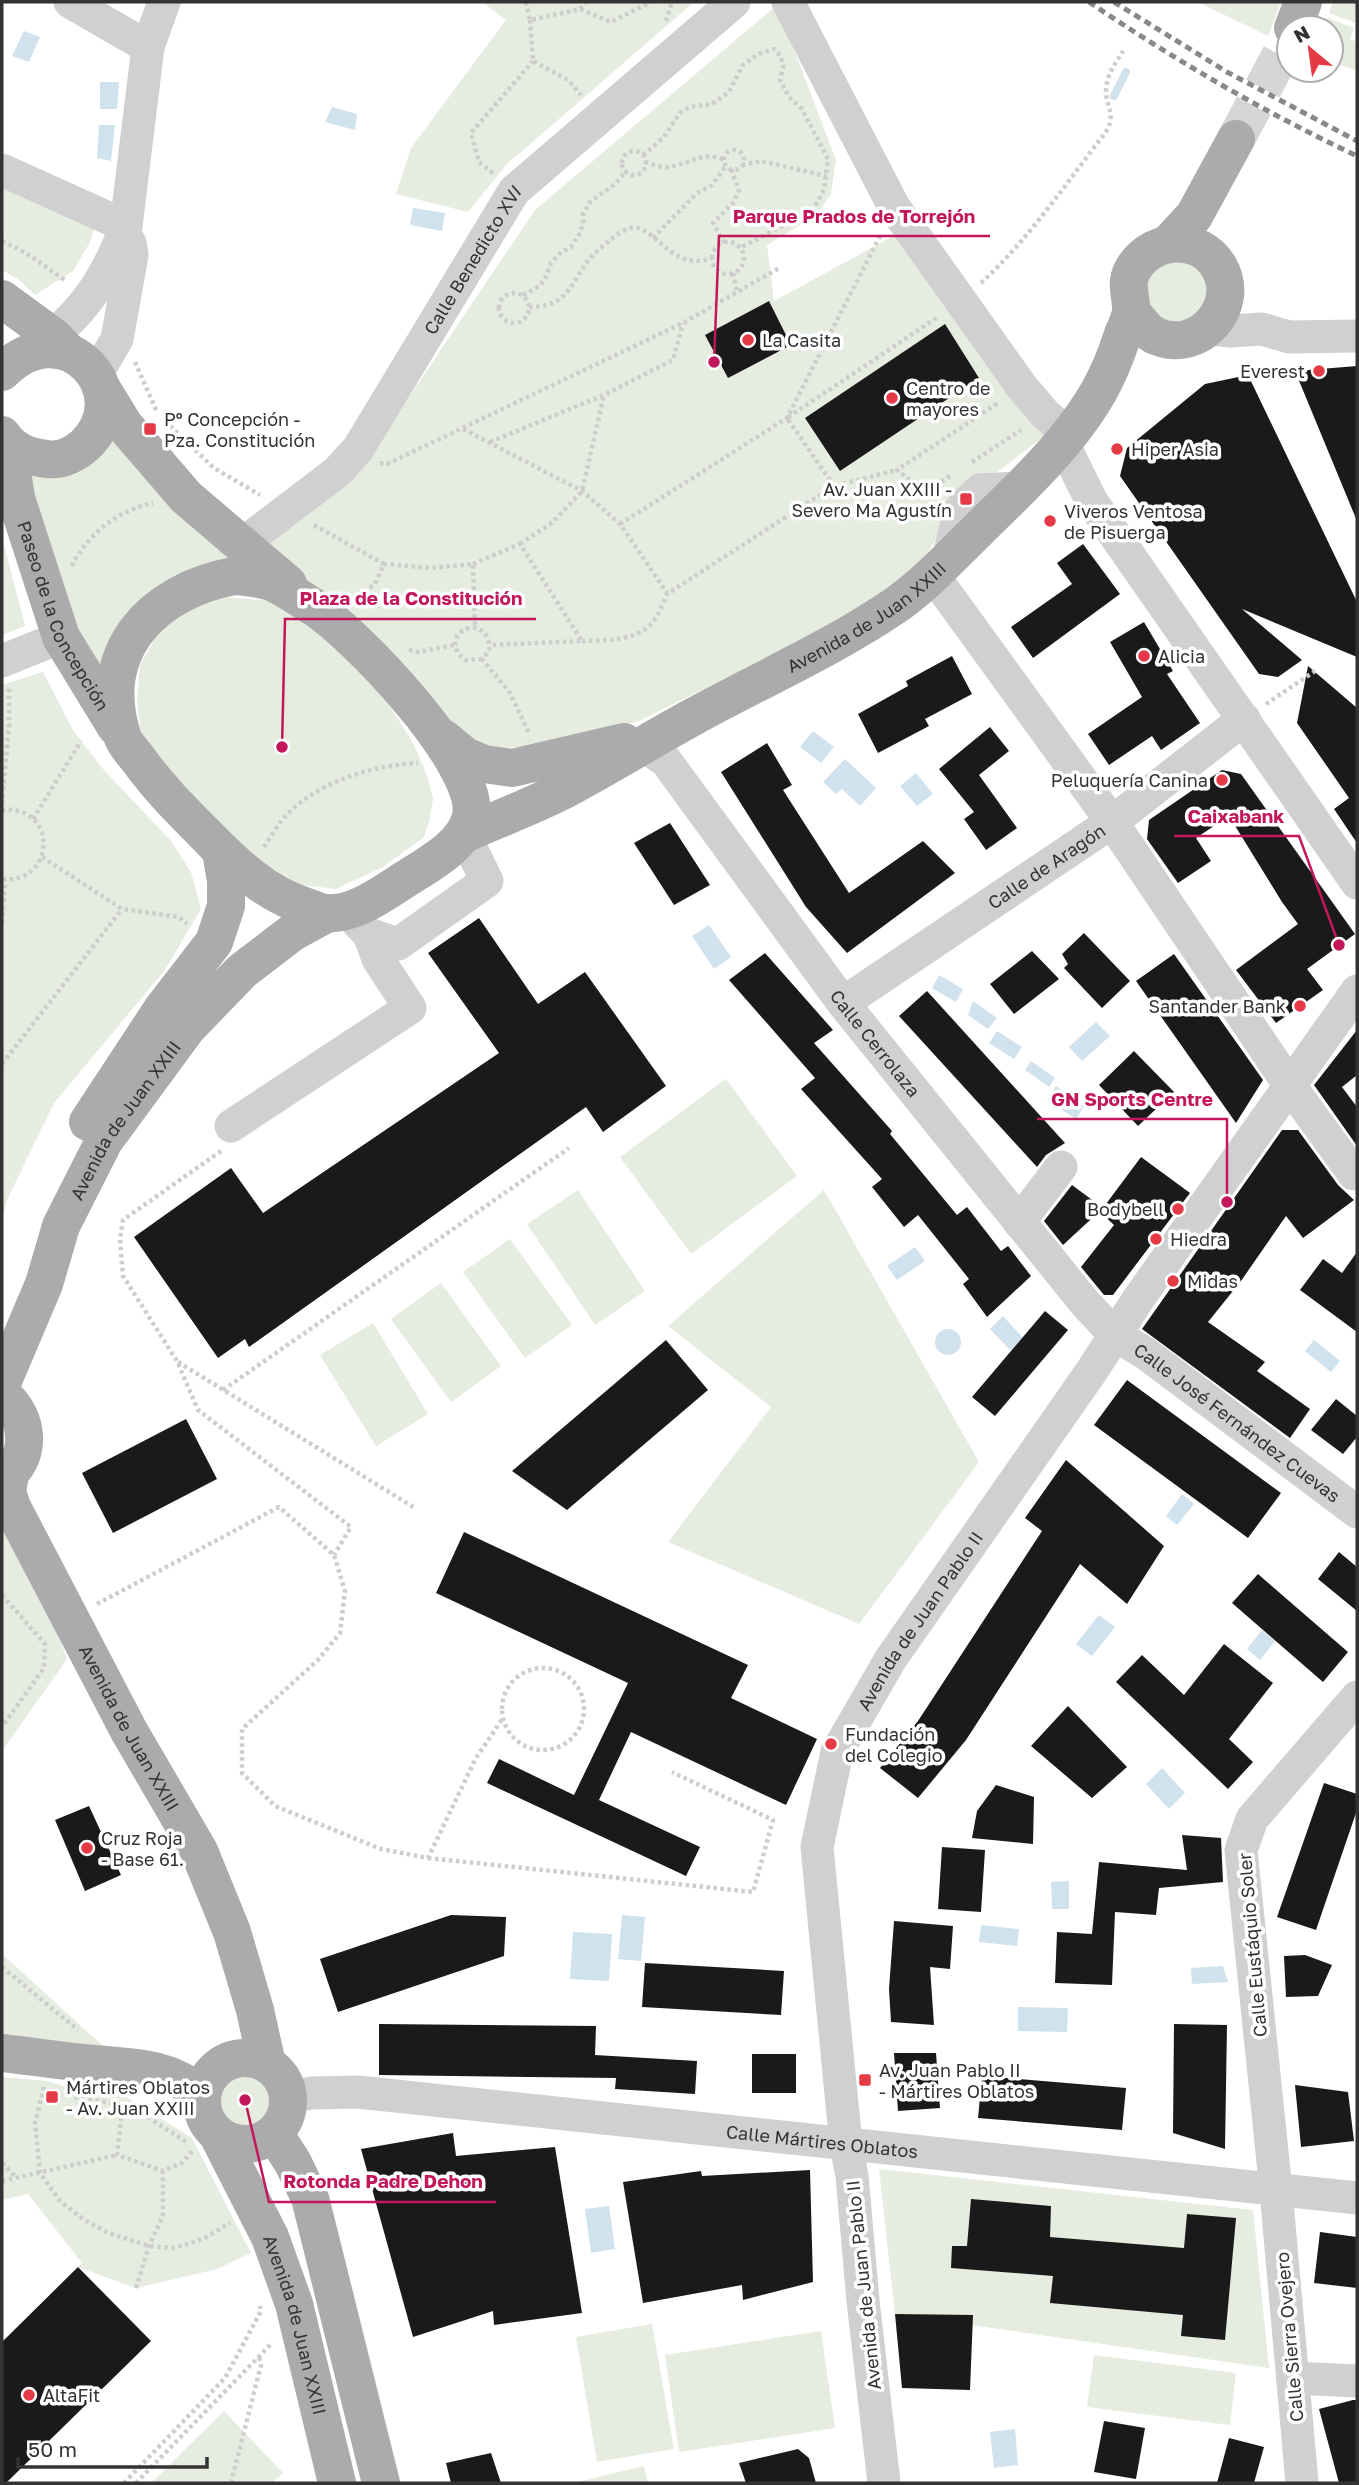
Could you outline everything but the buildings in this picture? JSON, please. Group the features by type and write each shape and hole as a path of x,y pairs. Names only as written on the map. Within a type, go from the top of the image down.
{"main road":[{"path":"1169,243 1194,216 1236,139"},
{"path":"1208,254 1204,223 1210,186"},
{"path":"1169,243 1183,243 1208,254 1218,265 1226,295 1220,314 1208,329 1191,339 1171,341 1142,323 1127,289 1133,268 1148,251 1169,243"},
{"path":"2,299 71,361 186,497 241,545 330,605 367,653 431,749 464,778 471,815 464,834"},
{"name":"Avenida de Juan XXIII","path":"2,1383 44,1284 61,1226 104,1141 187,1028 242,971 293,932 347,919 424,867 464,834 559,792 691,718 799,663 894,606 940,567 1020,488 1059,431 1090,408 1142,323"},
{"path":"2,372 16,359 71,361"},
{"path":"5,440 28,457 53,460 76,453 94,436 103,414 71,361"},
{"name":"Paseo de la Concepción","path":"5,440 16,498 61,637 124,740 155,784 221,851 262,886 289,901 347,919"},
{"path":"124,740 114,691 117,674 130,639 146,617 166,601 204,584 234,576 272,582 330,605"},
{"name":"Avenida de Juan XXIII","path":"431,749 465,756 484,764 512,768 616,745 691,718"},
{"path":"211,944 226,906 226,881 221,851"},
{"name":"Avenida de Juan XXIII","path":"2,1331 86,1125 163,1008 211,944"},
{"name":"Avenida de Juan XXIII","path":"2,1395 20,1415 24,1430 22,1454 6,1477 12,1507 129,1731 199,1851 232,1932 255,2010 267,2064"},
{"path":"2,2053 140,2067 172,2076 202,2095"},
{"path":"240,2058 267,2064 285,2084 287,2110 282,2123 274,2133 261,2141 246,2144 231,2142 204,2148 208,2124 202,2110 202,2095 206,2081 216,2069 240,2058"},
{"path":"274,2133 310,2198 381,2483"},
{"name":"Avenida de Juan XXIII","path":"204,2148 271,2237 294,2304 337,2483"}],"street":[{"path":"70,2 148,47"},
{"path":"71,361 88,302 108,272 126,226 148,47 164,2"},
{"name":"Calle Benedicto XVI","path":"241,545 337,472 358,449 514,191 734,2"},
{"path":"788,2 894,208 1022,387 1059,431 1092,502 1357,883"},
{"path":"2,170 126,226"},
{"path":"71,361 117,339 132,255 126,226"},
{"path":"1226,295 1234,307 1262,329"},
{"path":"1208,329 1262,329 1289,337 1357,336"},
{"path":"940,567 1290,1086 1354,1174 1357,1174"},
{"path":"13,656 61,637"},
{"name":"Calle de Aragón","path":"842,1003 1112,822 1244,719"},
{"name":"Calle Cerrolaza","path":"643,746 666,761 842,1003 1085,1303 1115,1335"},
{"path":"347,919 398,944 487,881 464,834"},
{"path":"227,1138 410,1008 378,959 347,919"},
{"name":"Avenida de Juan Pablo II","path":"884,2483 852,2176 846,2145 817,1847 837,1752 890,1660 1357,991"},
{"path":"1019,1222 1061,1167"},
{"name":"Calle José Fernández Cuevas","path":"1115,1335 1145,1353 1357,1512"},
{"name":"Calle Eustáquio Soler","path":"1276,2191 1241,1850 1252,1819 1357,1697"},
{"name":"Calle Mártires Oblatos","path":"288,2097 312,2093 358,2092 1357,2198"},
{"name":"Calle Sierra Ovejero","path":"1276,2191 1302,2483"},
{"path":"1293,2378 1357,2381"}],"path":[{"path":"514,191 479,162 471,133 533,61 526,2"},
{"path":"580,9 586,2"},
{"path":"530,20 580,9 611,22 651,2"},
{"path":"643,155 663,138 680,113 690,107 712,104 729,92 743,65 758,54 774,49 781,57 783,68 780,80 789,97 802,108 828,159 824,190 807,213 740,248"},
{"path":"620,524 787,418 960,302 1002,262 1108,129 1112,115 1106,94 1108,78 1123,51"},
{"path":"533,61 568,80 600,118"},
{"path":"724,243 713,223 733,202 739,190 727,165 728,151 735,149 743,155 742,165"},
{"path":"632,151 643,155 645,162 640,173 633,175 626,171 622,165 626,155 632,151"},
{"path":"645,162 666,168 710,156 727,165 761,161 826,176"},
{"path":"653,238 697,193 712,185 727,165"},
{"path":"523,295 529,307 526,317 518,322 508,321 501,315 500,305 505,297 513,293 523,295 544,281 551,263 575,241 583,225 583,214 590,202 615,184 626,171"},
{"path":"787,418 894,208"},
{"path":"529,307 550,305 560,298 575,285 592,257 617,235 632,228 644,230 669,251 698,263 712,258 716,248 724,243 733,243 740,248 743,262 733,273 723,274 712,258"},
{"path":"2,241 61,276"},
{"path":"349,459 387,464 683,323 781,267"},
{"path":"733,273 737,292"},
{"path":"489,442 604,395 673,360 683,323"},
{"path":"117,339 137,365 157,413 214,468 384,564 430,568 473,564 520,544 553,522 582,491 604,395"},
{"path":"490,645 618,640 645,630 655,620 667,594 834,486 897,470 1022,387"},
{"path":"787,418 834,486"},
{"path":"463,429 582,491 620,524 667,594"},
{"path":"970,463 1059,431"},
{"path":"45,589 64,582 79,551 108,522 141,505 186,497 214,468"},
{"path":"897,470 925,492 958,471"},
{"path":"520,544 582,641"},
{"path":"330,605 375,584 384,564"},
{"path":"473,564 475,627"},
{"path":"475,627 481,629 490,645 489,652 482,659 465,660 459,655 454,640 460,633 475,627"},
{"path":"398,647 418,652 455,645"},
{"path":"2,804 9,725 9,675 30,664 13,656"},
{"path":"482,659 510,693 542,761"},
{"path":"1244,719 1318,669"},
{"path":"2,730 9,725"},
{"path":"33,819 81,741"},
{"path":"263,849 283,818 319,790 355,774 431,749"},
{"path":"2,811 7,809 24,813 33,819 43,836 44,847 42,857 28,874 17,879 4,879 2,923"},
{"path":"42,857 122,909 179,917 211,944"},
{"path":"2,1064 122,909"},
{"path":"227,1138 123,1220 120,1239 123,1276 177,1361 198,1410 351,1527 334,1555"},
{"path":"223,1390 569,1147"},
{"path":"177,1361 415,1508"},
{"path":"100,1616 94,1605 279,1507 334,1555 345,1591 340,1633 318,1660 242,1729 242,1773 275,1806 381,1849 428,1858 753,1892 773,1820 672,1772"},
{"path":"2,1595 45,1644 44,1668 2,1727"},
{"path":"428,1858 476,1758 503,1718 502,1704 506,1690 515,1679 526,1671 552,1668 564,1673 581,1693 583,1719 568,1741 556,1747 531,1748 518,1741 508,1731 503,1718"},
{"path":"2,1967 94,2043 68,2061 35,2123 40,2173 60,2201 83,2219 108,2233 149,2246 174,2248 203,2239 240,2218"},
{"path":"68,2061 74,2097 128,2105 204,2148"},
{"path":"117,2155 121,2120 128,2105"},
{"path":"2,2182 117,2155 163,2171 183,2163 204,2148"},
{"path":"2,2163 16,2178"},
{"path":"136,2288 149,2246 163,2216 163,2171"},
{"path":"124,2483 225,2378 261,2311 260,2302"},
{"path":"136,2483 277,2338"},
{"path":"231,2483 261,2365 259,2357"}],"shaded area":[{"path":"482,2 694,2 507,164 468,212 396,194 411,148 506,20"},
{"path":"1203,2 1281,2 1268,36 1202,4"},
{"path":"1333,2 1357,2 1355,23 1345,19 1345,14 1329,13"},
{"path":"777,5 836,160 831,194 817,215 767,245 774,301 899,233 1052,430 955,508 921,564 890,590 782,650 639,721 558,743 489,750 473,746 256,542 361,468 535,210"},
{"path":"1345,25 1354,28 1350,39 1357,42 1357,71 1345,66"},
{"path":"2,184 96,225 89,244 73,271 35,295 18,279 2,270"},
{"path":"1187,256 1213,289 1193,324 1151,319 1140,280 1148,267"},
{"path":"113,429 240,567 145,597 110,637 100,680 83,651 25,471"},
{"path":"2,537 25,626 2,635"},
{"path":"224,597 270,601 289,608 378,687 413,743 427,775 433,799 429,822 424,837 383,867 336,889 301,885 256,859 150,752 140,727 137,700 140,665 161,628 189,609"},
{"path":"43,672 73,730 103,769 171,841 191,872 201,909 165,970 54,1103 6,1202 2,1224 2,685"},
{"path":"726,1079 797,1176 691,1254 620,1157"},
{"path":"578,1190 645,1291 595,1325 527,1224"},
{"path":"824,1190 979,1462 859,1624 668,1542 771,1407 668,1326"},
{"path":"510,1239 572,1325 525,1358 463,1272"},
{"path":"441,1283 501,1366 451,1402 391,1319"},
{"path":"373,1323 428,1414 376,1446 320,1355"},
{"path":"2,1521 24,1544 67,1659 2,1751"},
{"path":"2,1954 113,2055 2,2039"},
{"path":"238,2067 252,2067 264,2072 274,2082 279,2101 274,2120 264,2130 252,2135 238,2135 226,2130 216,2120 211,2108 211,2094 216,2082 226,2072"},
{"path":"2,2077 46,2081 126,2097 192,2138 251,2253 217,2269 136,2288 78,2267 82,2263 28,2194 2,2200"},
{"path":"879,2169 1253,2210 1269,2368 895,2314"},
{"path":"652,2324 674,2449 597,2462 576,2337"},
{"path":"821,2331 835,2428 679,2452 665,2355"},
{"path":"1094,2355 1236,2373 1230,2425 1087,2407"},
{"path":"224,2411 283,2473 272,2483 151,2483"},
{"path":"644,2466 648,2483 573,2483"}],"water":[{"path":"24,31 40,37 29,62 12,56"},
{"path":"100,82 119,82 117,109 100,109"},
{"path":"332,107 357,114 355,130 325,122"},
{"path":"99,125 115,125 111,161 97,158"},
{"path":"413,208 445,213 442,231 410,225"},
{"path":"813,731 834,747 821,763 800,747"},
{"path":"845,759 876,788 860,806 842,789 836,794 823,782"},
{"path":"916,773 933,794 917,806 900,786"},
{"path":"709,925 731,957 714,969 692,936"},
{"path":"939,975 963,989 956,1002 932,988"},
{"path":"973,1001 997,1018 988,1029 968,1015"},
{"path":"1096,1022 1110,1036 1082,1061 1069,1047"},
{"path":"997,1031 1022,1047 1014,1059 989,1043"},
{"path":"1031,1061 1055,1078 1049,1087 1025,1070"},
{"path":"1056,1086 1085,1105 1076,1119 1047,1100"},
{"path":"915,1247 925,1261 897,1280 887,1266"},
{"path":"1003,1316 1023,1338 1010,1350 990,1329"},
{"path":"948,1329 957,1333 961,1342 957,1351 948,1355 939,1351 935,1342 939,1333"},
{"path":"1314,1340 1340,1361 1331,1372 1305,1351"},
{"path":"1182,1494 1194,1504 1177,1525 1166,1516"},
{"path":"1099,1615 1115,1627 1092,1656 1076,1644"},
{"path":"1262,1630 1275,1641 1260,1660 1247,1649"},
{"path":"1162,1768 1185,1793 1169,1809 1146,1784"},
{"path":"1069,1881 1069,1909 1052,1909 1051,1882"},
{"path":"622,1915 645,1917 641,1961 618,1959"},
{"path":"981,1925 1019,1929 1017,1946 979,1942"},
{"path":"573,1932 612,1934 609,1981 570,1979"},
{"path":"1223,1966 1228,1982 1192,1984 1191,1968"},
{"path":"1018,2007 1068,2008 1067,2032 1018,2031"},
{"path":"609,2206 615,2249 591,2253 585,2209"},
{"path":"1015,2429 1018,2465 994,2468 990,2432"}],"waterway":[{"path":"1114,96 1126,72"}],"tunnel":[{"path":"1236,139 1275,66"}],"railway":[{"path":"1089,2 1220,84 1357,156"},
{"path":"1114,2 1227,72 1357,141"}],"place":[{"name":"La Casita","path":"748,340"},
{"name":"Parque Prados de Torrejón","path":"714,362"},
{"name":"Everest","path":"1319,371"},
{"name":"Centro de mayores","path":"892,398"},
{"name":"Pº Concepción - Pza. Constitución","path":"150,429"},
{"name":"Hiper Asia","path":"1117,449"},
{"name":"Av. Juan XXIII - Severo Mª Agustín","path":"966,499"},
{"name":"Viveros Ventosa de Pisuerga","path":"1050,521"},
{"name":"Alicia","path":"1144,656"},
{"name":"Plaza de la Constitución","path":"282,747"},
{"name":"Peluquería Canina","path":"1222,780"},
{"name":"Caixabank","path":"1339,945"},
{"name":"Santander Bank","path":"1300,1006"},
{"name":"GN Sports Centre","path":"1227,1202"},
{"name":"Bodybell","path":"1178,1209"},
{"name":"Hiedra","path":"1156,1239"},
{"name":"Midas","path":"1173,1281"},
{"name":"Fundación del Colegio","path":"831,1744"},
{"name":"Cruz Roja - Base 61.","path":"87,1848"},
{"name":"Av. Juan Pablo II - Mártires Oblatos","path":"865,2080"},
{"name":"Mártires Oblatos - Av. Juan XXIII","path":"52,2097"},
{"name":"Rotonda Padre Dehon","path":"245,2100"},
{"name":"AltaFit","path":"29,2395"}]}
